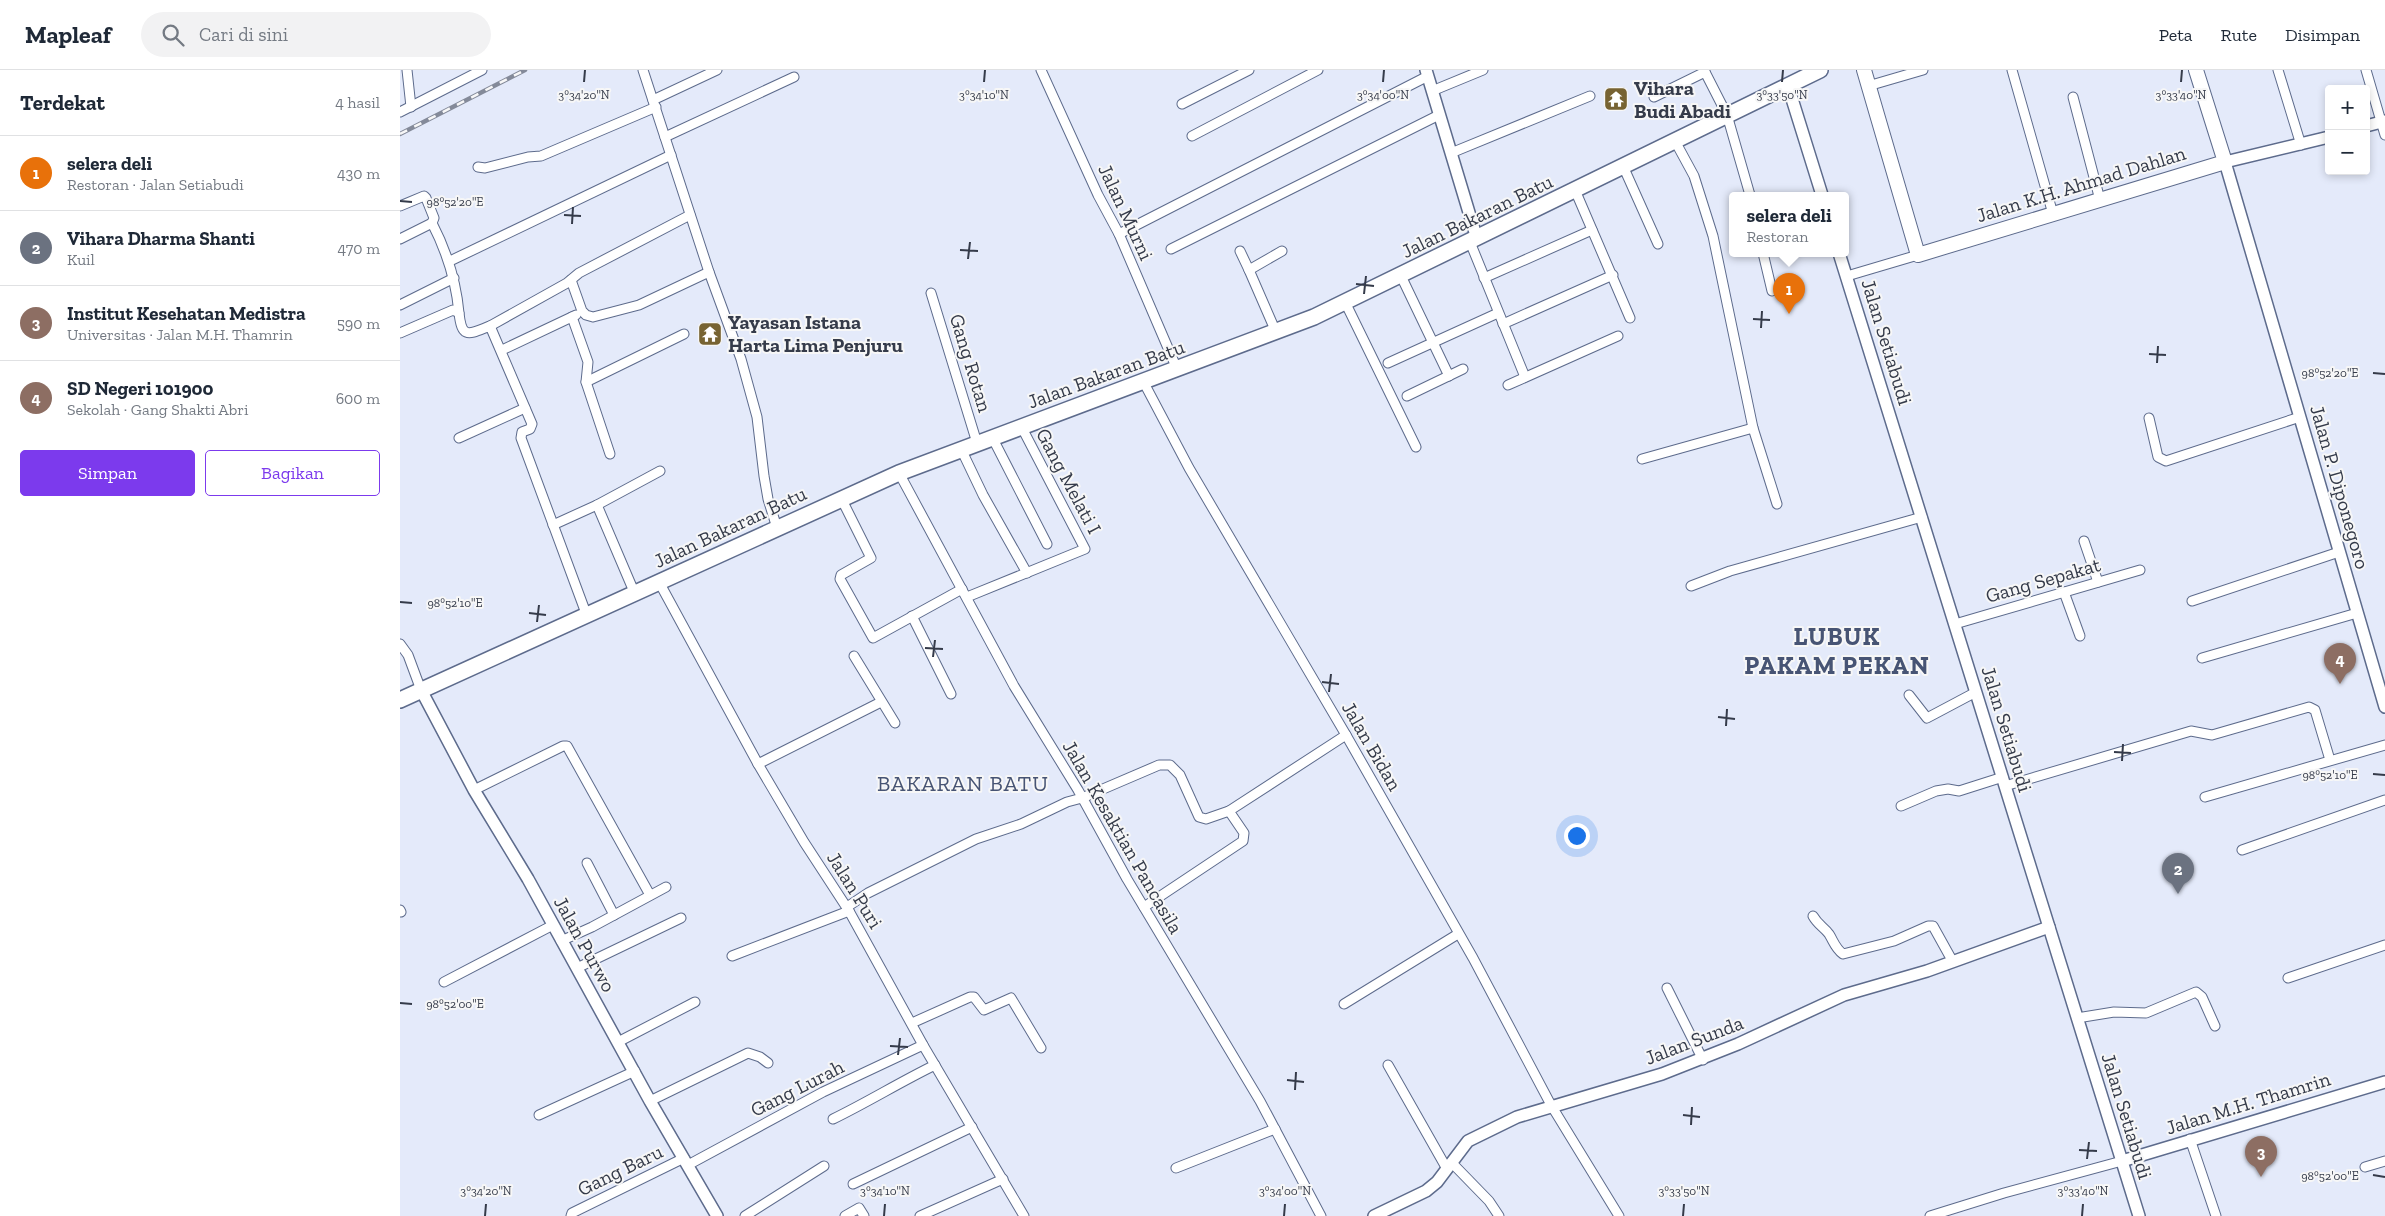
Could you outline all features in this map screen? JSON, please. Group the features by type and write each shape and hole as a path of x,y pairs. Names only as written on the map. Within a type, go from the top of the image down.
{"highway":[{"name":"Jalan Bakaran Batu","path":"400,700 421,690 439,678 587,616 899,473 1021,426 1177,370 1276,332 1345,302 1820,70"}],"main road":[{"path":"2196,70 2224,162"},
{"path":"1865,75 1918,254"},
{"name":"Jalan K.H. Ahmad Dahlan","path":"1918,254 2224,162"}],"street":[{"path":"407,70 411,107"},
{"path":"400,112 482,70"},
{"path":"643,70 709,272 741,359 755,407 761,438 764,476 777,528"},
{"path":"478,167 485,168 528,156 541,156 655,104 717,70"},
{"name":"Jalan Murni","path":"1041,70 1098,195 1119,234 1177,370"},
{"path":"1182,104 1249,70"},
{"path":"1192,136 1318,70"},
{"path":"1432,91 1483,70"},
{"path":"1865,75 1923,70"},
{"path":"2012,70 2053,214"},
{"path":"2278,70 2300,145"},
{"path":"2366,70 2383,121 2385,135"},
{"path":"1654,96 1704,71 1727,115 1749,192"},
{"path":"1119,234 1427,73 1451,153 1484,278 1525,377"},
{"path":"665,137 794,77"},
{"path":"1788,86 1821,192"},
{"path":"1451,153 1590,96"},
{"path":"2073,97 2100,200"},
{"path":"1171,249 1439,115"},
{"path":"2370,125 2383,121"},
{"name":"Jalan K.H. Ahmad Dahlan","path":"2224,162 2325,138"},
{"path":"1675,141 1694,176 1713,236 1753,428 1777,504"},
{"path":"450,261 671,155"},
{"name":"Jalan P. Diponegoro","path":"2224,162 2385,707"},
{"path":"1623,166 1658,244"},
{"path":"1575,190 1630,318"},
{"path":"400,206 424,196 434,218 432,223 450,261 461,329 464,332 471,333 490,326 571,280 579,273 690,215"},
{"path":"400,239 432,223"},
{"path":"1484,278 1592,230"},
{"path":"1240,251 1276,332"},
{"path":"1249,270 1282,251"},
{"name":"Jalan K.H. Ahmad Dahlan","path":"1847,276 1918,254"},
{"path":"1765,257 1772,291"},
{"name":"Jalan Setiabudi","path":"1841,257 2139,1216"},
{"path":"571,280 582,311 586,315 593,317 624,310 709,272"},
{"path":"1504,324 1613,275"},
{"path":"1401,276 1449,376"},
{"path":"400,305 454,278"},
{"name":"Gang Rotan","path":"931,293 977,443"},
{"path":"1345,302 1416,447"},
{"path":"400,333 451,310 459,313"},
{"path":"502,350 582,311"},
{"path":"1388,363 1433,344 1498,312"},
{"path":"572,316 588,362 586,382 610,454"},
{"path":"490,326 502,350 532,424 530,428 522,432 521,438 539,482 587,616"},
{"path":"586,382 684,334"},
{"path":"1508,385 1618,336"},
{"path":"1407,396 1463,369"},
{"name":"Jalan Bidan","path":"1143,381 1189,468 1346,735 1492,992 1551,1105 1619,1216"},
{"path":"459,438 525,408"},
{"path":"2149,418 2158,457 2166,461 2300,417"},
{"name":"Gang Melati I","path":"1021,426 1086,548 1081,552 1027,573"},
{"path":"1642,459 1753,428"},
{"path":"992,437 1047,544"},
{"path":"841,498 871,558 841,575 840,579 873,638 912,616 964,593 1027,573 983,495 961,449"},
{"path":"553,525 597,505 660,471"},
{"name":"Jalan Kesaktian Pancasila","path":"899,473 1014,686 1082,798 1219,1033 1275,1130 1321,1216"},
{"path":"597,505 635,594"},
{"path":"1691,586 1730,571 1922,517"},
{"path":"2084,541 2098,582"},
{"path":"2192,601 2339,552"},
{"name":"Gang Sepakat","path":"1955,624 2140,570"},
{"name":"Jalan Puri","path":"659,582 758,764 848,909 923,1045 1024,1215"},
{"path":"2064,592 2080,636"},
{"path":"2202,658 2357,613"},
{"path":"912,616 951,694"},
{"path":"400,644 408,655 421,690"},
{"path":"854,656 895,723"},
{"name":"Jalan Purwo","path":"421,690 474,790 553,925 716,1216"},
{"path":"1909,695 1927,718 1976,692"},
{"path":"758,764 881,702"},
{"path":"1901,806 1948,788 1959,791 2004,782 2191,730 2212,735 2308,707 2315,710 2330,760"},
{"path":"732,956 848,909 868,893 976,839 1021,824 1067,802 1082,798 1151,768 1165,764 1174,768 1180,775 1199,817 1206,818 1229,811 1346,735"},
{"path":"2205,797 2248,786 2385,744"},
{"path":"474,790 563,746 568,747 650,895"},
{"path":"2242,850 2385,800"},
{"path":"1144,907 1243,840 1244,833 1229,811"},
{"path":"587,863 614,915"},
{"path":"561,941 666,887"},
{"path":"1813,916 1818,926 1828,933 1836,950 1843,954 1894,941 1928,926 1933,926 1953,962"},
{"path":"577,968 680,918"},
{"path":"444,982 553,925"},
{"name":"Jalan Sunda","path":"1374,1216 1426,1191 1449,1166 1468,1141 1517,1117 1551,1105 1662,1074 1703,1060 1844,995 1953,962 2049,927"},
{"path":"1344,1004 1458,934"},
{"path":"2288,978 2385,945"},
{"path":"1667,988 1703,1060"},
{"path":"2077,1018 2110,1012 2146,1013 2196,992 2202,997 2215,1026"},
{"path":"912,1023 970,997 974,997 984,1010 1011,998 1041,1048"},
{"path":"618,1042 695,1002"},
{"name":"Gang Lurah","path":"686,1161 823,1092 923,1045"},
{"path":"650,1101 748,1053 760,1057 768,1063"},
{"path":"833,1119 874,1099 900,1081 935,1065"},
{"path":"1388,1065 1449,1166 1489,1201 1499,1216"},
{"path":"539,1115 635,1071"},
{"name":"Jalan M.H. Thamrin","path":"2122,1161 2190,1139 2385,1082"},
{"path":"853,1184 972,1127"},
{"path":"1176,1168 1275,1130"},
{"path":"2190,1139 2216,1216"},
{"path":"2365,1167 2385,1160"},
{"name":"Gang Baru","path":"571,1214 686,1161"},
{"path":"1930,1216 2004,1193 2122,1161"},
{"path":"744,1216 824,1166"},
{"path":"920,1216 1003,1179"},
{"path":"845,1216 859,1208 864,1216"}],"railway":[{"path":"400,134 525,70"}],"place":[{"name":"Vihara Budi Abadi","path":"1616,99"},
{"name":"selera deli","path":"1789,314"},
{"name":"Yayasan Istana Harta Lima Penjuru","path":"710,334"},
{"name":"SD Negeri 101900","path":"2340,684"},
{"name":"Vihara Dharma Shanti","path":"2178,894"},
{"name":"Institut Kesehatan Medistra","path":"2261,1177"}],"district":[{"name":"LUBUK PAKAM PEKAN","path":"1837,650"},
{"name":"BAKARAN BATU","path":"963,783"}]}
